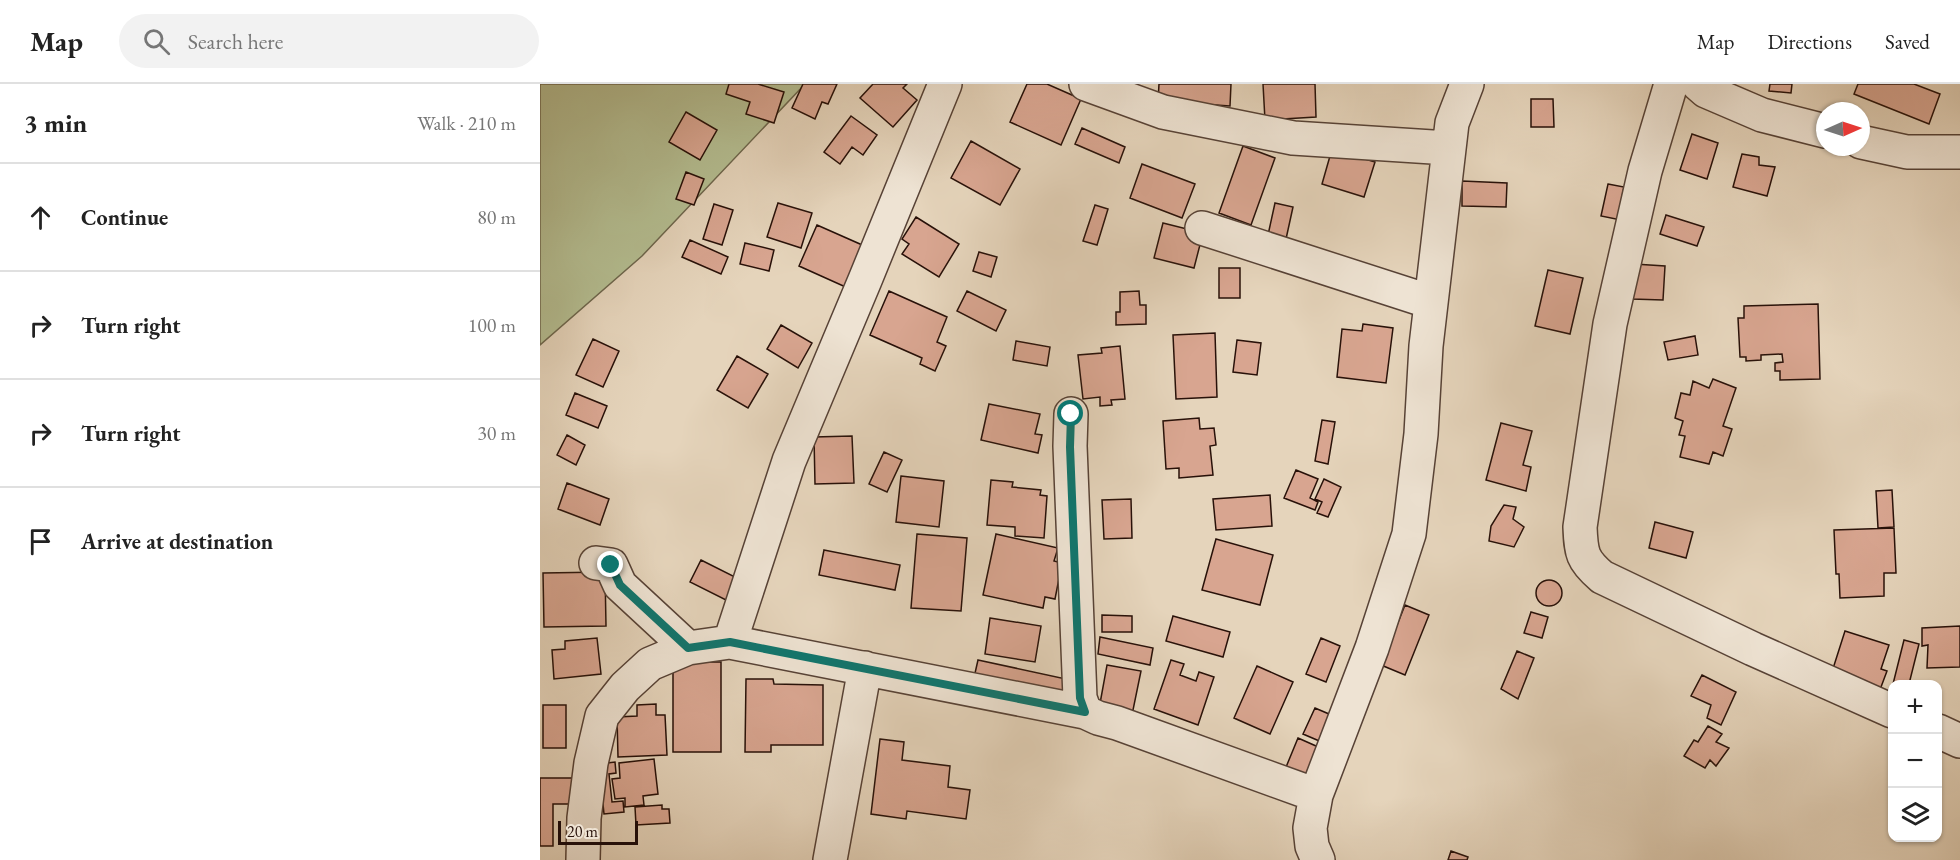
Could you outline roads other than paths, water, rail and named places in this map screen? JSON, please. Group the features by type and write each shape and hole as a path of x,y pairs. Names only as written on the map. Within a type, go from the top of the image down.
{"street":[{"path":"730,642 789,461 945,84"},
{"path":"1086,84 1163,112 1293,138 1449,148"},
{"path":"1316,859 1310,828 1316,795 1372,648 1409,534 1431,302 1452,123 1467,84"},
{"path":"1671,84 1645,171 1610,324 1580,527 1581,552 1588,565 1602,577 1753,649 1888,709"},
{"path":"1698,84 1706,91 1762,115 1816,129"},
{"path":"1870,144 1907,152 1960,153"},
{"path":"1202,228 1431,302"},
{"path":"1071,414 1070,447 1080,698 1085,712"},
{"path":"596,563 611,565 620,585 688,648"},
{"path":"583,860 584,819 591,763 602,716 625,687 650,664 688,648 730,642 1085,712 1316,795"},
{"path":"830,860 865,668"},
{"path":"1942,733 1960,741"}]}
